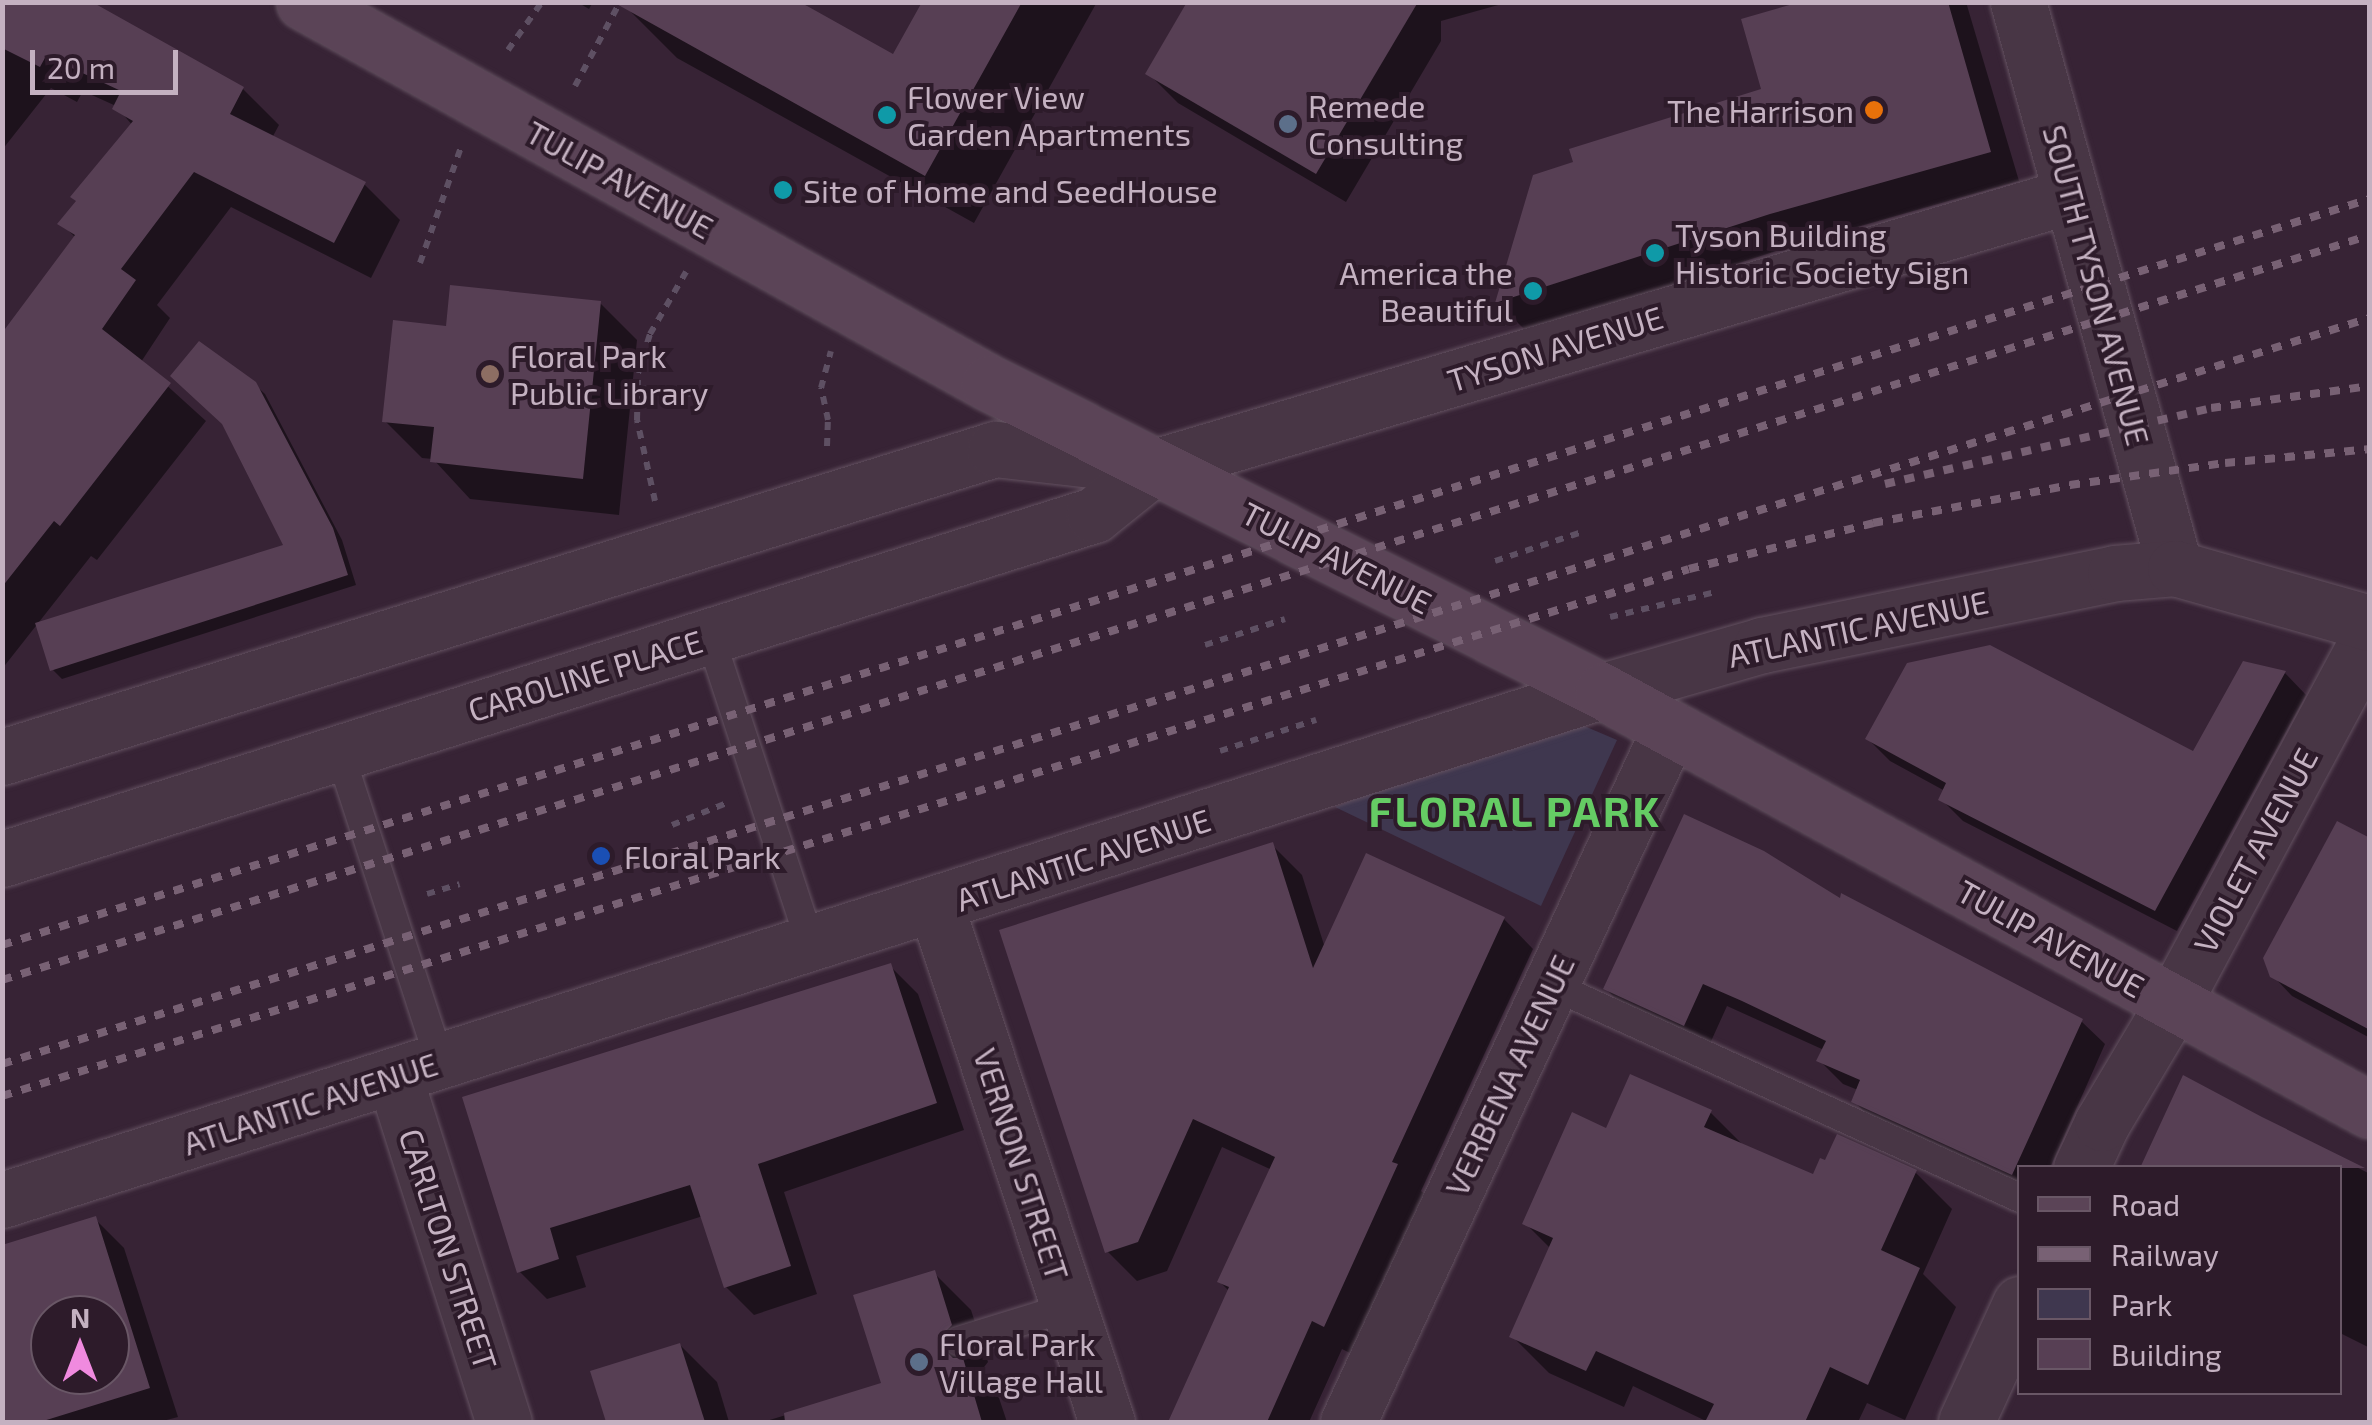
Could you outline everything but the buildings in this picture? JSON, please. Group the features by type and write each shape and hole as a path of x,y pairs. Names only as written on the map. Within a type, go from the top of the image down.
{"main road":[{"name":"TULIP AVENUE","path":"304,2 989,384 1602,691 2370,1110"}],"street":[{"name":"SOUTH TYSON AVENUE","path":"2031,6 2072,195 2175,568"},
{"name":"TYSON AVENUE","path":"1154,467 2072,195"},
{"path":"2,757 994,448 1154,467"},
{"name":"CAROLINE PLACE","path":"2,859 1094,515 1154,467"},
{"path":"2175,568 2370,623"},
{"name":"ATLANTIC AVENUE","path":"2,1200 1602,691 1762,646 2115,573 2175,568"},
{"name":"VIOLET AVENUE","path":"2082,1165 2102,1122 2172,1005 2370,636"},
{"name":"VERBENA AVENUE","path":"1348,1422 1670,728"},
{"name":"VERNON STREET","path":"936,906 1107,1422"},
{"name":"CARLTON STREET","path":"417,1070 504,1422"},
{"path":"1966,1422 2017,1311"}],"lane":[{"path":"710,636 812,944"},
{"path":"340,754 417,1070"},
{"path":"1550,985 2017,1197"},
{"path":"958,1341 1069,1307"}],"path":[{"path":"508,50 542,2"},
{"path":"575,86 620,2"},
{"path":"884,2 900,2"},
{"path":"420,263 462,146"},
{"path":"669,550 644,462 636,420 638,388 650,334 712,230"},
{"path":"827,449 828,420 821,388 831,350"},
{"path":"638,388 706,395"},
{"path":"1496,560 1579,534"},
{"path":"1610,616 1716,592"},
{"path":"1204,646 1286,619"},
{"path":"1220,751 1316,720"},
{"path":"722,784 734,819"},
{"path":"672,825 728,802"},
{"path":"421,878 432,912"},
{"path":"426,894 460,884"}],"green space":[{"path":"1563,717 1617,740 1541,906 1335,807"}],"railway":[{"path":"2,945 2370,199"},
{"path":"2,980 2370,235"},
{"path":"2,1064 2370,318"},
{"path":"1885,484 2211,408 2370,386"},
{"path":"2,1096 1689,569 1873,523 2070,485 2225,463 2370,449"}],"place":[{"name":"The Harrison","path":"1874,110"},
{"name":"Flower View Garden Apartments","path":"887,115"},
{"name":"Remede Consulting","path":"1288,124"},
{"name":"Site of Home and SeedHouse","path":"783,190"},
{"name":"Tyson Building Historic Society Sign","path":"1655,253"},
{"name":"America the Beautiful","path":"1533,291"},
{"name":"Floral Park Public Library","path":"490,374"},
{"name":"Floral Park","path":"601,856"},
{"name":"Floral Park Village Hall","path":"919,1362"}],"district":[{"name":"FLORAL PARK","path":"1515,810"}]}
